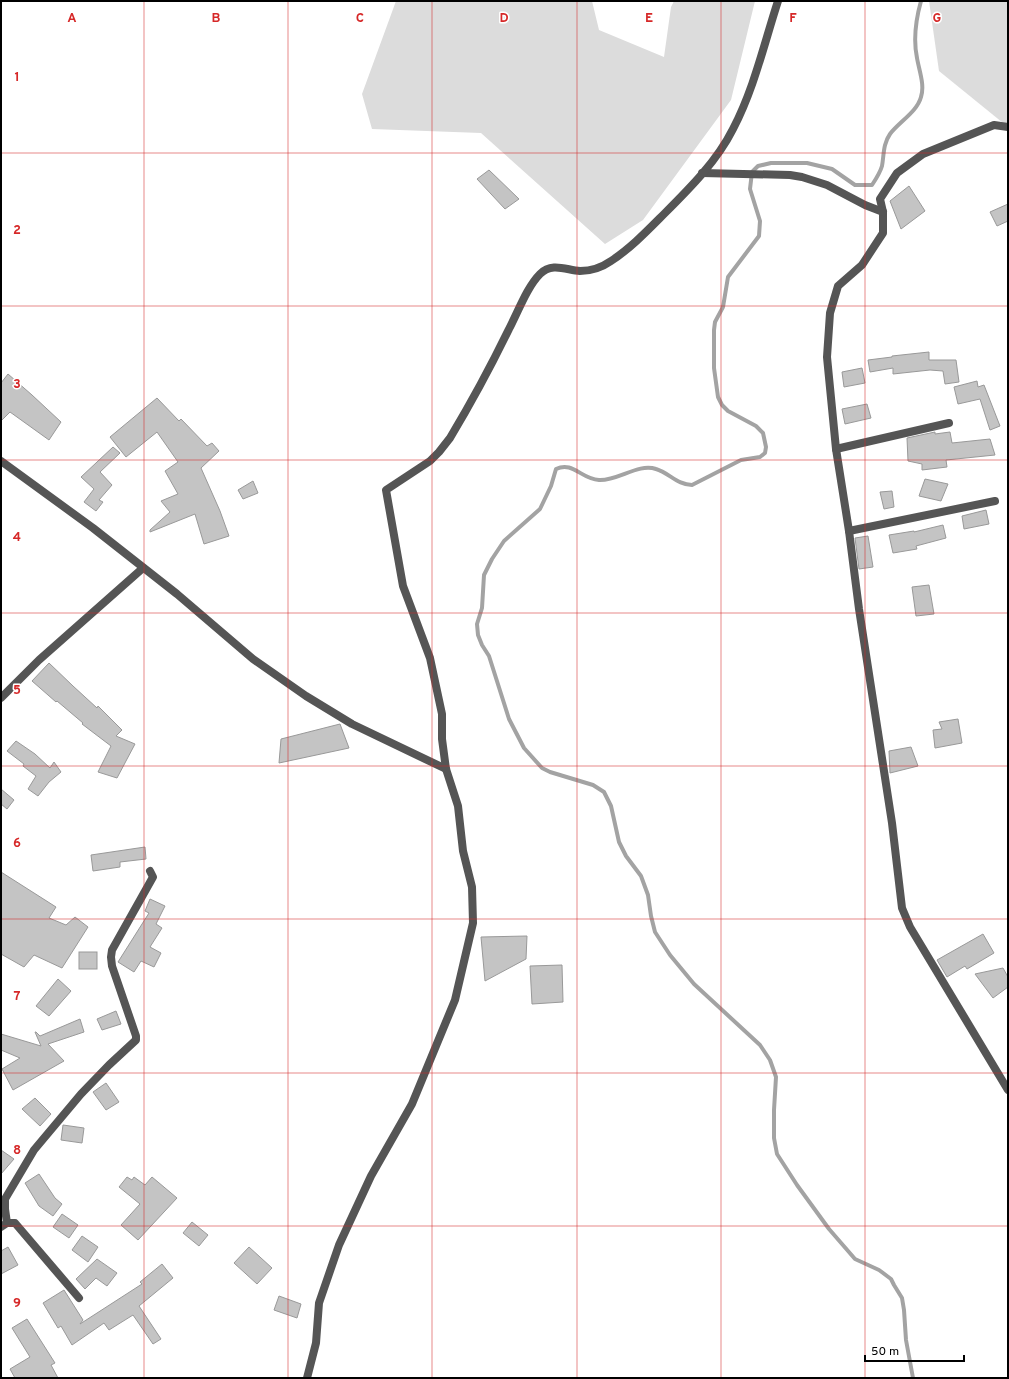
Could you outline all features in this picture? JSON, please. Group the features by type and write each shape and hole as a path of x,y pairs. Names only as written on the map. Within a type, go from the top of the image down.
{"street":[{"path":"307,1378 316,1343 319,1303 338,1245 371,1176 412,1104 455,1000 473,924 472,886 463,851 458,806 446,770 442,739 442,714 430,658 403,586 386,490 430,461 443,447 458,424 529,291 540,274 550,267 579,271 593,270 603,266 627,250 679,198 723,147 744,106 755,77 778,1"},
{"path":"1008,127 994,125 923,154 897,173 880,199 883,212 883,233 862,265 838,286 830,313 828,357 836,449 892,823 902,908 910,927 1008,1090"},
{"path":"702,173 790,176 814,180 865,205 883,212"},
{"path":"836,449 949,423"},
{"path":"1,461 93,528 177,594 253,659 306,696 352,724 446,770"},
{"path":"849,531 995,501"},
{"path":"1,698 39,660 143,568"},
{"path":"79,1298 15,1223 4,1225 5,1199 34,1150 81,1094 109,1064 136,1040 136,1036 112,966 111,957 112,950 153,877 150,870"}],"shaded area":[{"path":"396,1 592,1 599,30 664,57 671,7 674,1 755,1 731,100 643,220 605,244 481,133 372,129 362,94"},
{"path":"929,1 1008,1 1008,127 939,71"}],"building":[{"path":"489,170 519,199 505,209 477,179"},
{"path":"909,186 925,211 901,229 890,201"},
{"path":"1008,204 1008,221 997,226 990,212"},
{"path":"929,352 929,360 956,360 959,382 945,384 943,371 930,370 893,374 893,368 870,372 868,360"},
{"path":"862,368 865,383 844,387 842,372"},
{"path":"8,374 61,422 49,440 10,412 1,421 1,383"},
{"path":"977,381 978,387 984,385 1000,426 990,430 980,399 958,404 954,387"},
{"path":"157,398 179,421 181,419 207,446 212,443 219,451 201,468 229,536 204,544 195,514 150,532 150,530 170,512 161,501 178,494 165,471 178,462 157,432 126,457 110,437"},
{"path":"867,404 871,418 845,424 842,409"},
{"path":"935,432 935,434 950,432 952,443 990,439 995,455 946,460 947,467 922,470 922,464 908,461 907,438"},
{"path":"113,447 120,453 100,472 112,485 99,500 103,502 96,511 84,502 94,489 81,477"},
{"path":"925,479 948,484 941,501 919,496"},
{"path":"253,481 258,493 243,499 238,490"},
{"path":"892,491 894,507 884,509 880,492"},
{"path":"986,510 989,524 964,529 962,516"},
{"path":"943,525 946,538 916,546 917,549 893,553 889,535 914,532"},
{"path":"868,536 873,567 859,569 855,538"},
{"path":"929,585 934,614 916,616 912,587"},
{"path":"49,663 97,708 98,706 122,730 116,736 135,744 117,778 98,772 111,746 82,724 83,723 32,681"},
{"path":"958,719 962,743 935,748 933,730 942,729 939,722"},
{"path":"340,724 349,748 279,763 281,739"},
{"path":"16,741 35,754 50,768 54,762 61,772 49,782 38,796 28,789 36,776 23,766 24,764 7,751"},
{"path":"911,747 918,766 890,773 889,751"},
{"path":"1,789 14,800 7,809 1,804"},
{"path":"145,847 146,859 120,862 120,867 93,871 91,855"},
{"path":"1,872 56,907 49,918 66,925 75,917 88,927 62,968 34,955 24,967 1,954"},
{"path":"150,899 165,906 156,924 162,928 150,947 161,953 154,967 141,961 134,972 118,962 149,913 145,911"},
{"path":"983,934 994,953 967,969 965,966 947,977 937,960"},
{"path":"527,936 526,959 485,981 481,937"},
{"path":"79,952 97,952 97,969 79,969"},
{"path":"562,965 563,1002 532,1004 530,966"},
{"path":"1003,968 1008,977 1008,987 993,998 975,974"},
{"path":"58,979 71,991 49,1016 36,1006"},
{"path":"116,1011 121,1024 102,1030 97,1019"},
{"path":"80,1019 84,1032 48,1044 64,1061 13,1090 2,1069 20,1058 1,1050 1,1034 41,1046 35,1032 40,1036"},
{"path":"106,1083 119,1102 106,1110 93,1092"},
{"path":"35,1098 51,1114 40,1126 22,1109"},
{"path":"63,1125 84,1128 82,1143 61,1140"},
{"path":"1,1150 14,1159 1,1174"},
{"path":"39,1174 55,1198 62,1204 53,1216 39,1206 25,1183"},
{"path":"127,1177 132,1180 134,1177 145,1185 152,1177 177,1198 138,1240 121,1225 140,1204 119,1187"},
{"path":"62,1214 78,1225 69,1238 53,1227"},
{"path":"192,1222 208,1235 199,1246 183,1233"},
{"path":"82,1236 98,1247 88,1262 72,1250"},
{"path":"8,1247 18,1265 1,1274 1,1251"},
{"path":"249,1247 272,1268 257,1284 234,1263"},
{"path":"97,1259 117,1273 107,1286 96,1278 85,1289 76,1279"},
{"path":"162,1264 173,1278 139,1306 161,1339 153,1344 133,1315 109,1330 104,1323 72,1345 61,1326 58,1328 43,1303 64,1290 83,1320 80,1324 142,1284 140,1282"},
{"path":"279,1296 301,1304 297,1318 274,1310"},
{"path":"27,1319 55,1363 51,1365 58,1378 15,1378 10,1369 30,1357 12,1328"}],"waterway":[{"path":"913,1378 906,1340 902,1298 891,1279 879,1270 855,1259 829,1229 797,1185 777,1154 774,1138 776,1077 770,1060 760,1045 694,984 670,955 655,932 648,895 641,876 626,856 619,842 611,806 604,792 593,785 550,772 542,768 524,748 509,719 489,656 478,635 477,624 482,608 484,575 492,559 504,541 540,509 551,486 556,469 567,467 587,477 606,480 642,468 649,468 661,471 682,483 692,485 741,460 760,457 765,453 766,447 763,433 756,426 728,411 722,405 718,397 714,368 715,322 723,307 728,277 759,236 760,221 750,189 752,172 758,166 771,163 807,163 832,169 855,185 872,185 881,169 885,146 890,134 916,107 921,97 922,83 916,51 915,36 916,22 921,1"}]}
